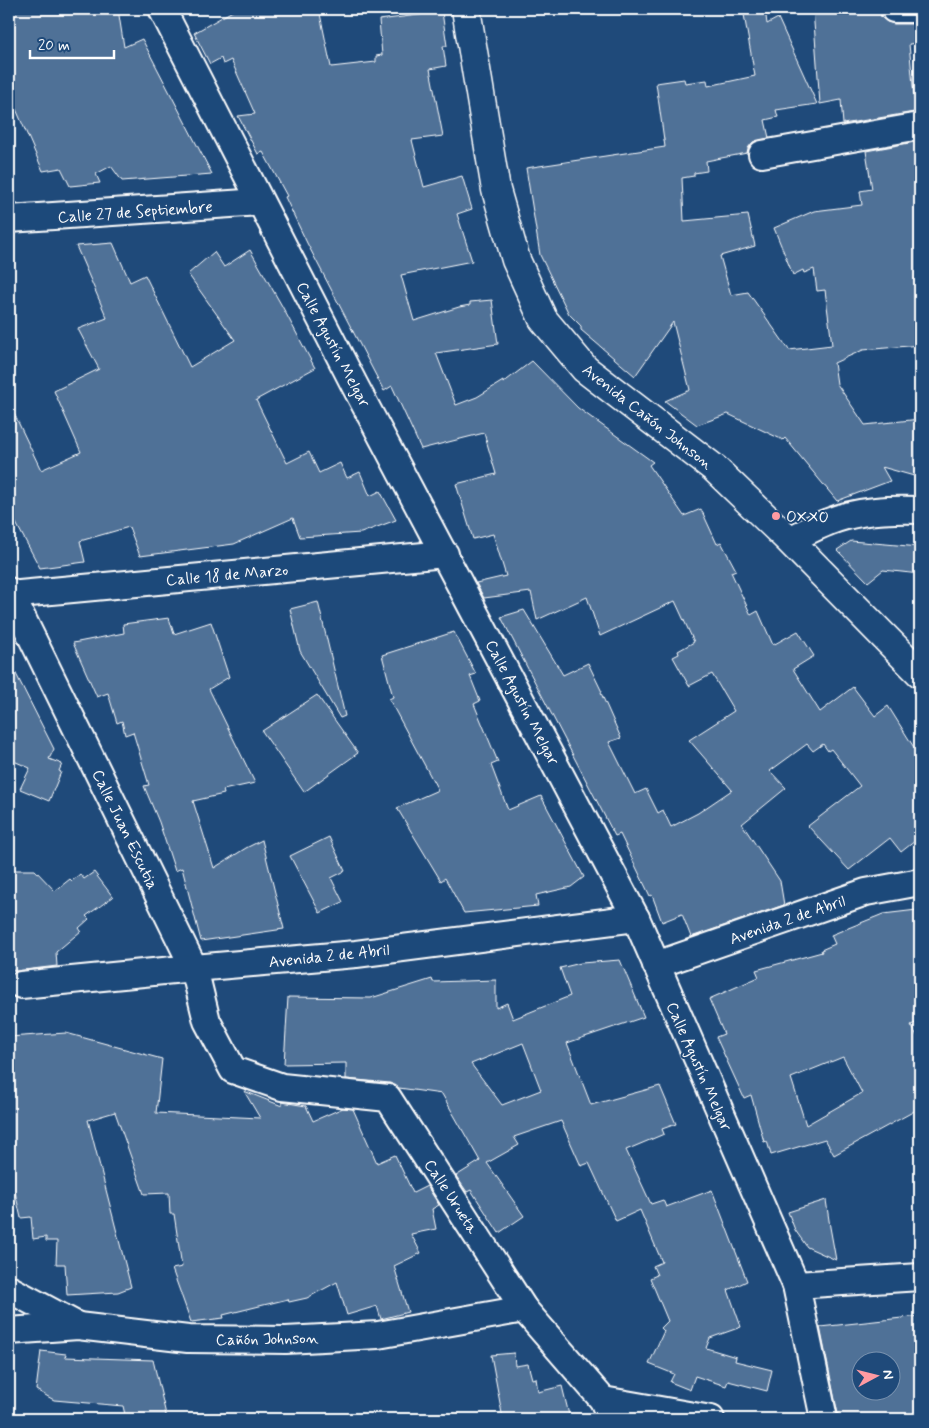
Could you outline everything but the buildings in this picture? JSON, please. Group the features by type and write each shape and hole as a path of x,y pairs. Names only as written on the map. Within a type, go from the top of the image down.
{"main road":[{"name":"Avenida Cañón Johnson","path":"466,9 496,190 516,260 543,319 585,369 714,468 789,540 920,673"}],"street":[{"name":"Calle Agustín Melgar","path":"162,9 354,384 636,918 796,1285 824,1419"},
{"path":"894,9 920,9"},
{"path":"762,154 920,126"},
{"name":"Calle 27 de Septiembre","path":"9,220 260,202"},
{"path":"789,540 828,521 863,512 900,509 920,510"},
{"name":"Calle 18 de Marzo","path":"9,593 445,554"},
{"name":"Calle Juan Escutia","path":"9,593 194,968 208,1021 233,1070"},
{"name":"Avenida 2 de Abril","path":"656,965 866,892 920,882"},
{"name":"Avenida 2 de Abril","path":"21,986 356,954 636,918"},
{"name":"Calle Urueta","path":"233,1070 282,1087 388,1098 524,1309 607,1410"},
{"path":"796,1285 920,1278"},
{"path":"9,1289 78,1326"},
{"name":"Cañón Johnson","path":"9,1331 78,1326 188,1339 286,1340 378,1335 524,1309"},
{"path":"607,1410 711,1419"}],"place":[{"name":"OXXO","path":"776,516"}]}
